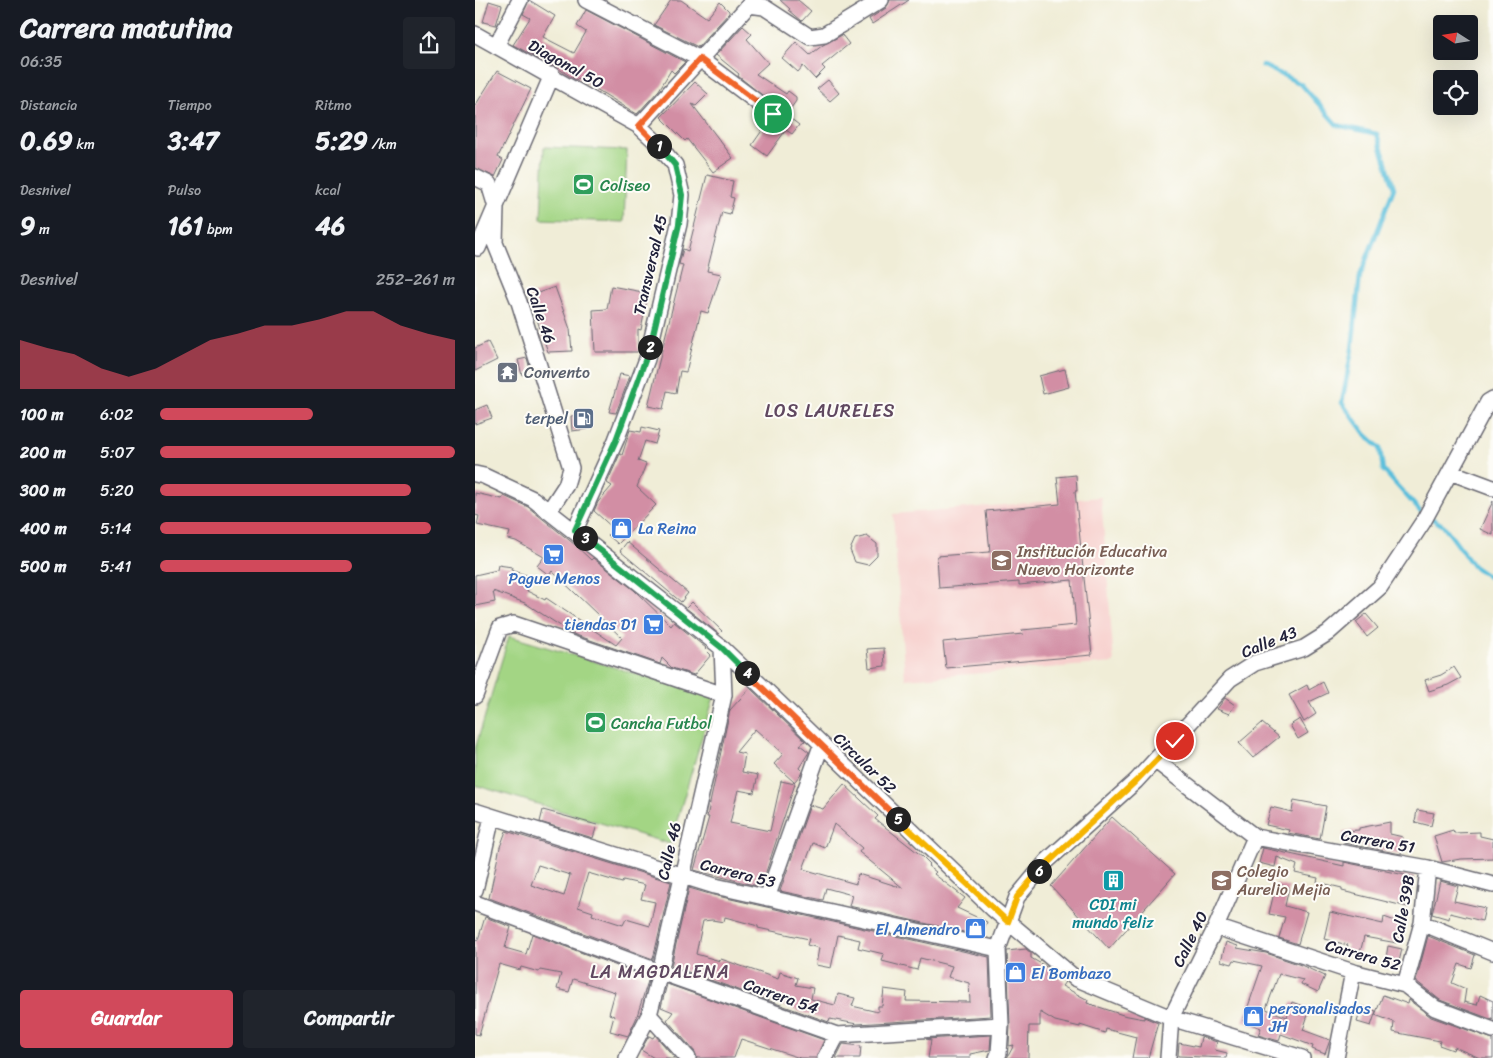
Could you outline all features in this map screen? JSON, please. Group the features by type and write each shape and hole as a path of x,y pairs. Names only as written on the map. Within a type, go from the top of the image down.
{"street":[{"path":"497,46 520,0"},
{"path":"586,0 700,59 773,114"},
{"path":"639,126 749,5 764,7 810,37 824,35 881,0"},
{"name":"Diagonal 50","path":"475,34 639,126"},
{"path":"477,248 551,75"},
{"name":"Transversal 45","path":"575,530 616,440 647,359 679,224 682,195 675,165 639,126"},
{"path":"475,177 489,184 496,207 495,243 477,248"},
{"name":"Calle 46","path":"495,243 519,302 571,468 566,486 549,511"},
{"name":"Calle 43","path":"998,949 1017,897 1047,861 1156,762 1230,679 1255,663 1304,648 1328,633 1380,587 1415,535 1488,402 1493,399"},
{"path":"1451,472 1493,488"},
{"path":"475,474 484,476 533,499 549,511"},
{"name":"Circular 52","path":"549,511 722,648 821,746 1008,922 1075,978 1171,1018"},
{"path":"475,696 500,628 514,624 724,695"},
{"name":"Calle 46","path":"627,1058 649,1015 660,972 724,695 722,648"},
{"path":"767,898 821,746"},
{"path":"1156,762 1255,837"},
{"name":"Carrera 53","path":"475,811 681,876 767,898 998,949"},
{"path":"475,890 492,816"},
{"name":"Carrera 51","path":"1255,837 1428,868 1493,884"},
{"name":"Calle 40","path":"1168,1058 1171,1018 1216,927 1255,837"},
{"name":"Calle 39B","path":"1405,985 1422,922 1428,868"},
{"name":"Carrera 54","path":"475,903 837,1035 1001,1025"},
{"path":"1422,922 1493,952"},
{"name":"Carrera 52","path":"1216,927 1353,972 1405,985 1435,1008 1493,1030"},
{"path":"997,1058 1001,1025 998,949"},
{"path":"1336,1058 1353,972"},
{"path":"649,1015 688,1058"},
{"path":"1171,1018 1302,1058"},
{"path":"825,1058 837,1035"}],"shaded area":[{"name":"Institución Educativa Nuevo Horizonte","path":"1101,497 1114,663 905,679 893,514"}],"green space":[{"name":"Coliseo","path":"544,147 627,150 624,222 541,219"},
{"name":"Cancha Futbol","path":"509,636 714,697 670,844 475,785 475,749"}],"building":[{"path":"529,0 555,16 543,37 574,53 586,32 577,26 586,10 685,62 674,73 671,70 659,90 637,114 578,78 576,80 556,67 513,45 530,18 523,14"},
{"path":"671,0 681,0 707,18 720,2 729,13 698,47 654,25"},
{"path":"780,0 798,0 811,11 802,21"},
{"path":"890,0 909,0 872,24 869,19 886,8"},
{"path":"489,1 502,5 496,25 483,22"},
{"path":"743,26 752,34 747,39 768,63 756,74 786,94 788,91 796,97 796,101 786,115 799,125 792,134 786,130 767,156 752,145 768,122 776,123 780,120 781,110 738,76 739,74 716,55"},
{"path":"842,35 849,44 822,66 825,69 815,79 803,66 798,72 782,58 796,42 810,55 823,45"},
{"path":"497,71 531,89 498,157 503,160 495,177 475,168 475,106"},
{"path":"828,80 839,93 830,101 817,89"},
{"path":"695,82 708,94 696,106 692,104 733,158 713,172 687,139 685,141 661,117"},
{"path":"707,175 733,181 730,197 734,198 730,214 722,212 707,271 721,274 708,313 701,311 686,372 680,371 676,393 667,391 663,409 648,406 683,265 679,264 683,249 688,251"},
{"path":"611,286 648,293 641,330 638,329 638,352 595,352 593,310 607,309"},
{"path":"555,287 570,329 572,351 548,352 529,296"},
{"path":"488,342 497,360 475,371 475,348"},
{"path":"527,358 531,373 522,375 518,360"},
{"path":"1065,369 1069,387 1043,394 1039,376"},
{"path":"620,374 630,376 616,413 609,412"},
{"path":"487,405 492,418 475,424 475,410"},
{"path":"587,414 588,429 572,431 571,416"},
{"path":"642,427 659,431 655,444 645,441 638,461 646,464 637,487 656,505 618,544 608,535 614,529 594,511 598,502 612,486 607,483 620,454 622,455 630,430 641,432"},
{"path":"1076,475 1077,491 1075,491 1092,655 946,668 943,642 1023,634 1022,630 1076,625 1072,580 1019,585 1019,582 939,588 937,556 990,552 986,511 1060,504 1057,477"},
{"path":"475,493 502,499 504,496 528,507 591,560 593,558 634,590 671,626 674,622 706,648 711,655 694,675 672,668 662,658 660,664 573,634 525,603 493,591 495,602 475,606 475,575 497,570 498,565 512,567 511,570 532,577 527,591 545,600 546,598 616,645 622,638 552,571 549,575 537,566 544,557 516,541 508,539 510,532 477,525 479,516 475,515"},
{"path":"1493,501 1493,535 1480,529"},
{"path":"867,536 877,544 877,556 868,565 855,562 850,550 855,539"},
{"path":"627,542 688,593 681,602 620,551"},
{"path":"692,602 722,631 719,634 686,608"},
{"path":"1366,614 1378,628 1367,637 1356,622"},
{"path":"884,648 885,666 869,668 867,649"},
{"path":"1454,667 1461,678 1448,685 1429,691 1425,680 1441,675"},
{"path":"1323,682 1328,693 1309,702 1316,714 1304,722 1289,695 1307,685 1309,690"},
{"path":"750,688 805,741 800,745 809,752 799,768 802,771 801,774 794,782 774,764 783,754 755,729 736,752 745,754 742,772 758,775 754,793 738,790 730,823 770,831 781,781 795,784 761,887 694,870 709,817 707,817 730,710"},
{"path":"1225,698 1235,705 1229,714 1217,709"},
{"path":"1300,719 1308,733 1298,739 1290,725"},
{"path":"1262,723 1279,737 1253,758 1239,743"},
{"path":"844,784 878,816 875,819 922,856 930,864 928,866 936,872 934,874 965,898 957,908 987,922 981,936 849,906 852,895 826,888 823,900 780,891 810,805 823,809","holes":["834,824 862,848 859,852 903,888 858,874 856,884 803,869 813,843 825,848"]},
{"path":"1294,800 1326,806 1320,839 1288,833 1289,830 1266,825 1271,807 1292,812"},
{"path":"543,810 597,825 593,838 540,822"},
{"path":"1417,810 1434,813 1431,826 1415,822"},
{"name":"CDI mi mundo feliz","path":"1112,817 1175,874 1109,949 1051,886"},
{"path":"1390,822 1390,834 1403,837 1401,854 1344,843 1343,831 1359,830 1359,828"},
{"path":"1453,830 1454,833 1480,832 1480,836 1493,839 1493,858 1461,859 1442,862 1434,836"},
{"path":"506,831 671,882 653,959 489,898 500,847","holes":["538,865 570,875 564,896 531,885","588,873 622,883 623,880 645,885 641,899 655,902 650,926 626,919 623,925 592,915 593,912 578,907"]},
{"path":"1263,848 1344,866 1344,862 1414,877 1408,907 1342,891 1342,888 1317,882 1318,878 1295,873 1297,865 1277,857 1275,867 1259,863"},
{"path":"1440,881 1458,886 1454,901 1485,908 1482,921 1450,913 1449,919 1432,914"},
{"path":"1276,884 1289,887 1285,906 1307,912 1298,944 1279,938 1285,917 1269,914"},
{"path":"689,888 989,957 991,1016 857,1024 830,1019 829,1022 671,966","holes":["725,917 758,926 758,928 809,939 807,945 819,948 816,965 831,968 838,935 860,940 858,948 884,954 882,961 917,970 920,958 952,966 948,977 969,983 970,1002 906,1001 907,992 884,989 882,1006 878,1006 878,1012 852,1006 855,998 838,994 835,1005 811,999 813,988 796,985 798,978 780,972 778,979 721,959 720,961 696,954 703,921 724,922"]},
{"path":"1330,912 1383,924 1384,917 1401,923 1397,943 1364,937 1360,953 1346,950 1348,945 1324,939"},
{"path":"485,917 511,927 505,948 526,954 532,934 649,978 636,1019 628,1036 610,1031 614,1016 609,1014 615,992 573,979 569,992 557,989 561,974 540,970 539,972 521,967 520,970 499,964 479,1035 475,1034 475,939 478,940"},
{"path":"1428,936 1475,955 1471,968 1459,964 1452,983 1466,989 1464,1002 1477,1005 1480,995 1493,1001 1493,1020 1440,1000 1416,981"},
{"path":"1226,942 1238,946 1237,948 1266,953 1301,965 1325,976 1318,992 1301,984 1303,980 1279,974 1266,1009 1287,1017 1292,1002 1310,1009 1303,1030 1330,1040 1325,1054 1312,1049 1313,1046 1281,1034 1279,1041 1258,1035 1261,1028 1243,1021 1262,966 1234,960 1232,964 1221,961"},
{"path":"1388,946 1402,949 1398,966 1385,964"},
{"path":"1026,949 1031,953 1031,958 1050,969 1065,982 1062,986 1088,1000 1087,1003 1123,1015 1144,1019 1144,1017 1158,1023 1148,1058 1132,1058 1136,1037 1106,1029 1105,1033 1080,1025 1080,1027 1055,1021 1040,1012 1040,1026 1029,1026 1028,1058 1007,1058 1014,1045 1009,1046 1007,951"},
{"path":"667,984 824,1040 816,1058 800,1058 741,1039 734,1058 697,1058 695,1052 667,1020 673,1012 661,1007"},
{"path":"1383,995 1408,1004 1409,1000 1431,1017 1493,1039 1493,1058 1480,1058 1454,1047 1453,1050 1439,1045 1440,1041 1393,1032 1394,1022 1375,1015"},
{"path":"1362,1006 1376,1011 1371,1026 1357,1022"},
{"path":"655,1035 675,1058 654,1058 641,1050 649,1036 653,1038"},
{"path":"991,1035 990,1050 970,1054 970,1058 928,1058 931,1040 926,1039"},
{"path":"1201,1037 1217,1042 1215,1050 1227,1053 1226,1058 1178,1056 1179,1043 1199,1047"},
{"path":"843,1044 861,1046 860,1058 836,1058"}],"waterway":[{"path":"1262,65 1301,84 1337,125 1377,134 1394,188 1360,276 1352,349 1342,403 1366,435 1380,448 1383,470 1420,511"},
{"path":"1431,518 1444,526 1473,566 1493,580"}],"place":[{"name":"Coliseo","path":"584,185"},
{"name":"Convento","path":"508,372"},
{"name":"terpel","path":"584,418"},
{"name":"La Reina","path":"622,528"},
{"name":"Pague Menos","path":"554,554"},
{"name":"Institución Educativa Nuevo Horizonte","path":"1001,560"},
{"name":"tiendas D1","path":"653,624"},
{"name":"Cancha Futbol","path":"595,723"},
{"name":"CDI mi mundo feliz","path":"1113,880"},
{"name":"Colegio Aurelio Mejia","path":"1221,880"},
{"name":"El Almendro","path":"976,929"},
{"name":"El Bombazo","path":"1015,973"},
{"name":"personalisados JH","path":"1253,1017"}],"district":[{"name":"LOS LAURELES","path":"830,411"},
{"name":"LA MAGDALENA","path":"660,972"}],"route":[{"path":"773,114 700,59 639,126 675,165 682,195 679,224 647,359 616,440 575,530 722,648 821,746 993,910 1008,922 1017,897 1047,861 1136,781 1175,741"}]}
